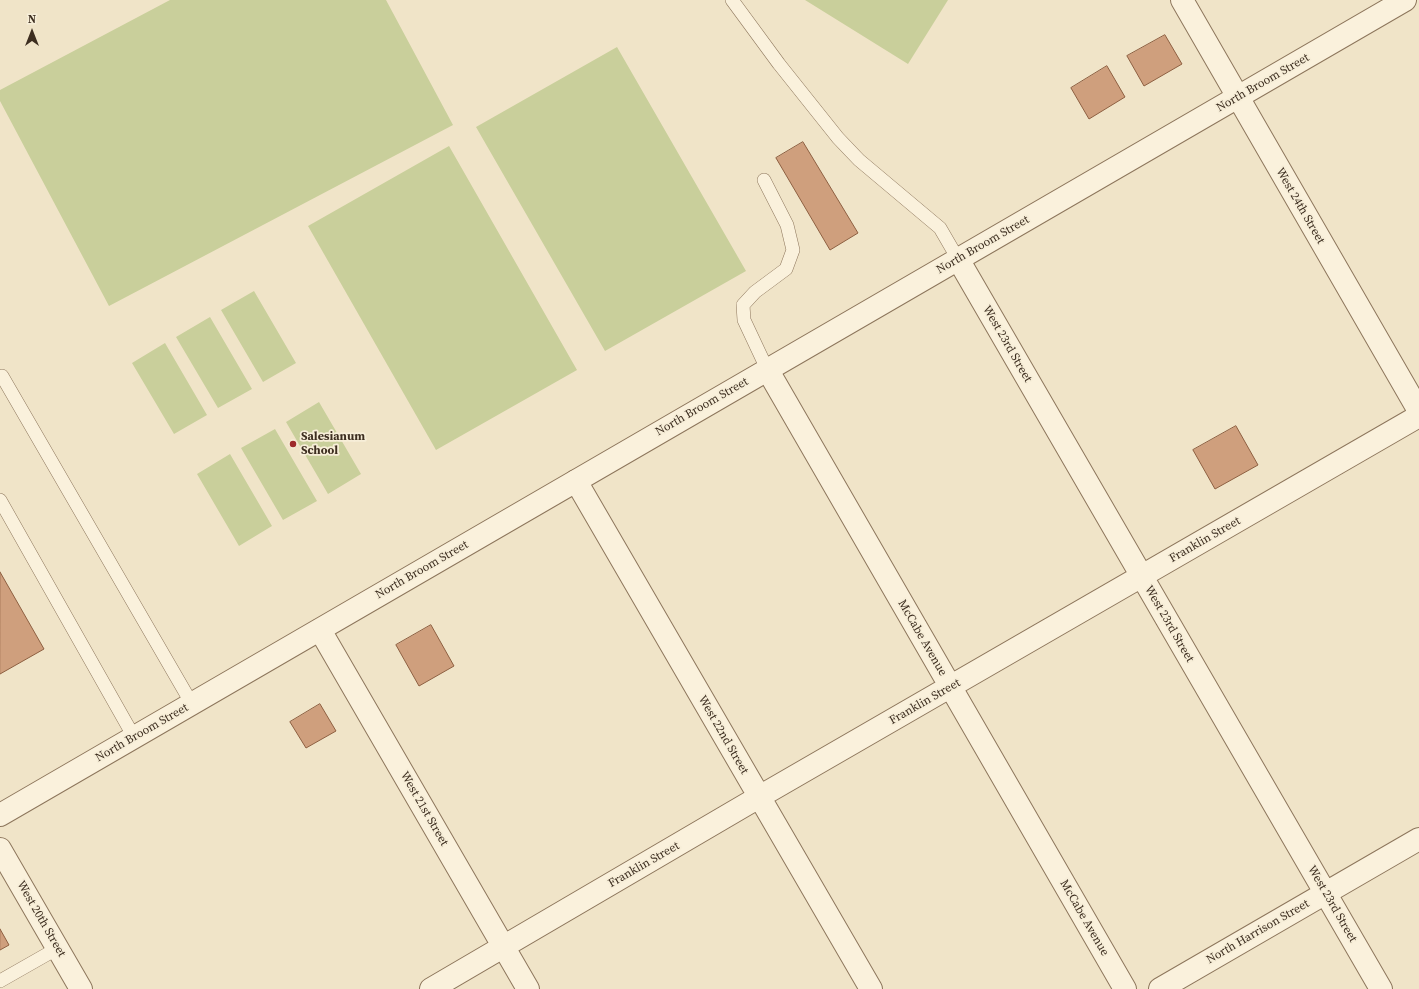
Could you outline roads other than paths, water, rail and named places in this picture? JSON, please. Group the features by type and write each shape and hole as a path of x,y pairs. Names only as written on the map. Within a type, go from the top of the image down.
{"street":[{"name":"West 24th Street","path":"1182,0 1237,98 1419,411"},
{"name":"North Broom Street","path":"0,815 1405,0"},
{"name":"West 23rd Street","path":"958,259 1381,989"},
{"name":"McCabe Avenue","path":"767,369 1125,989"},
{"name":"Franklin Street","path":"431,989 759,797 1419,416"},
{"name":"West 22nd Street","path":"576,481 871,989"},
{"name":"West 21st Street","path":"320,630 528,989"},
{"name":"North Harrison Street","path":"1160,989 1419,839"},
{"name":"West 20th Street","path":"0,849 81,989"}],"lane":[{"path":"732,0 779,64 838,138 859,160 940,228 958,259"},
{"path":"764,180 787,225 793,250 786,269 755,292 743,305 744,320 767,369"},
{"path":"0,377 2,376 192,704"},
{"path":"0,500 134,737"},
{"path":"0,981 58,948"}],"place":[{"name":"Salesianum School","path":"293,444"}]}
